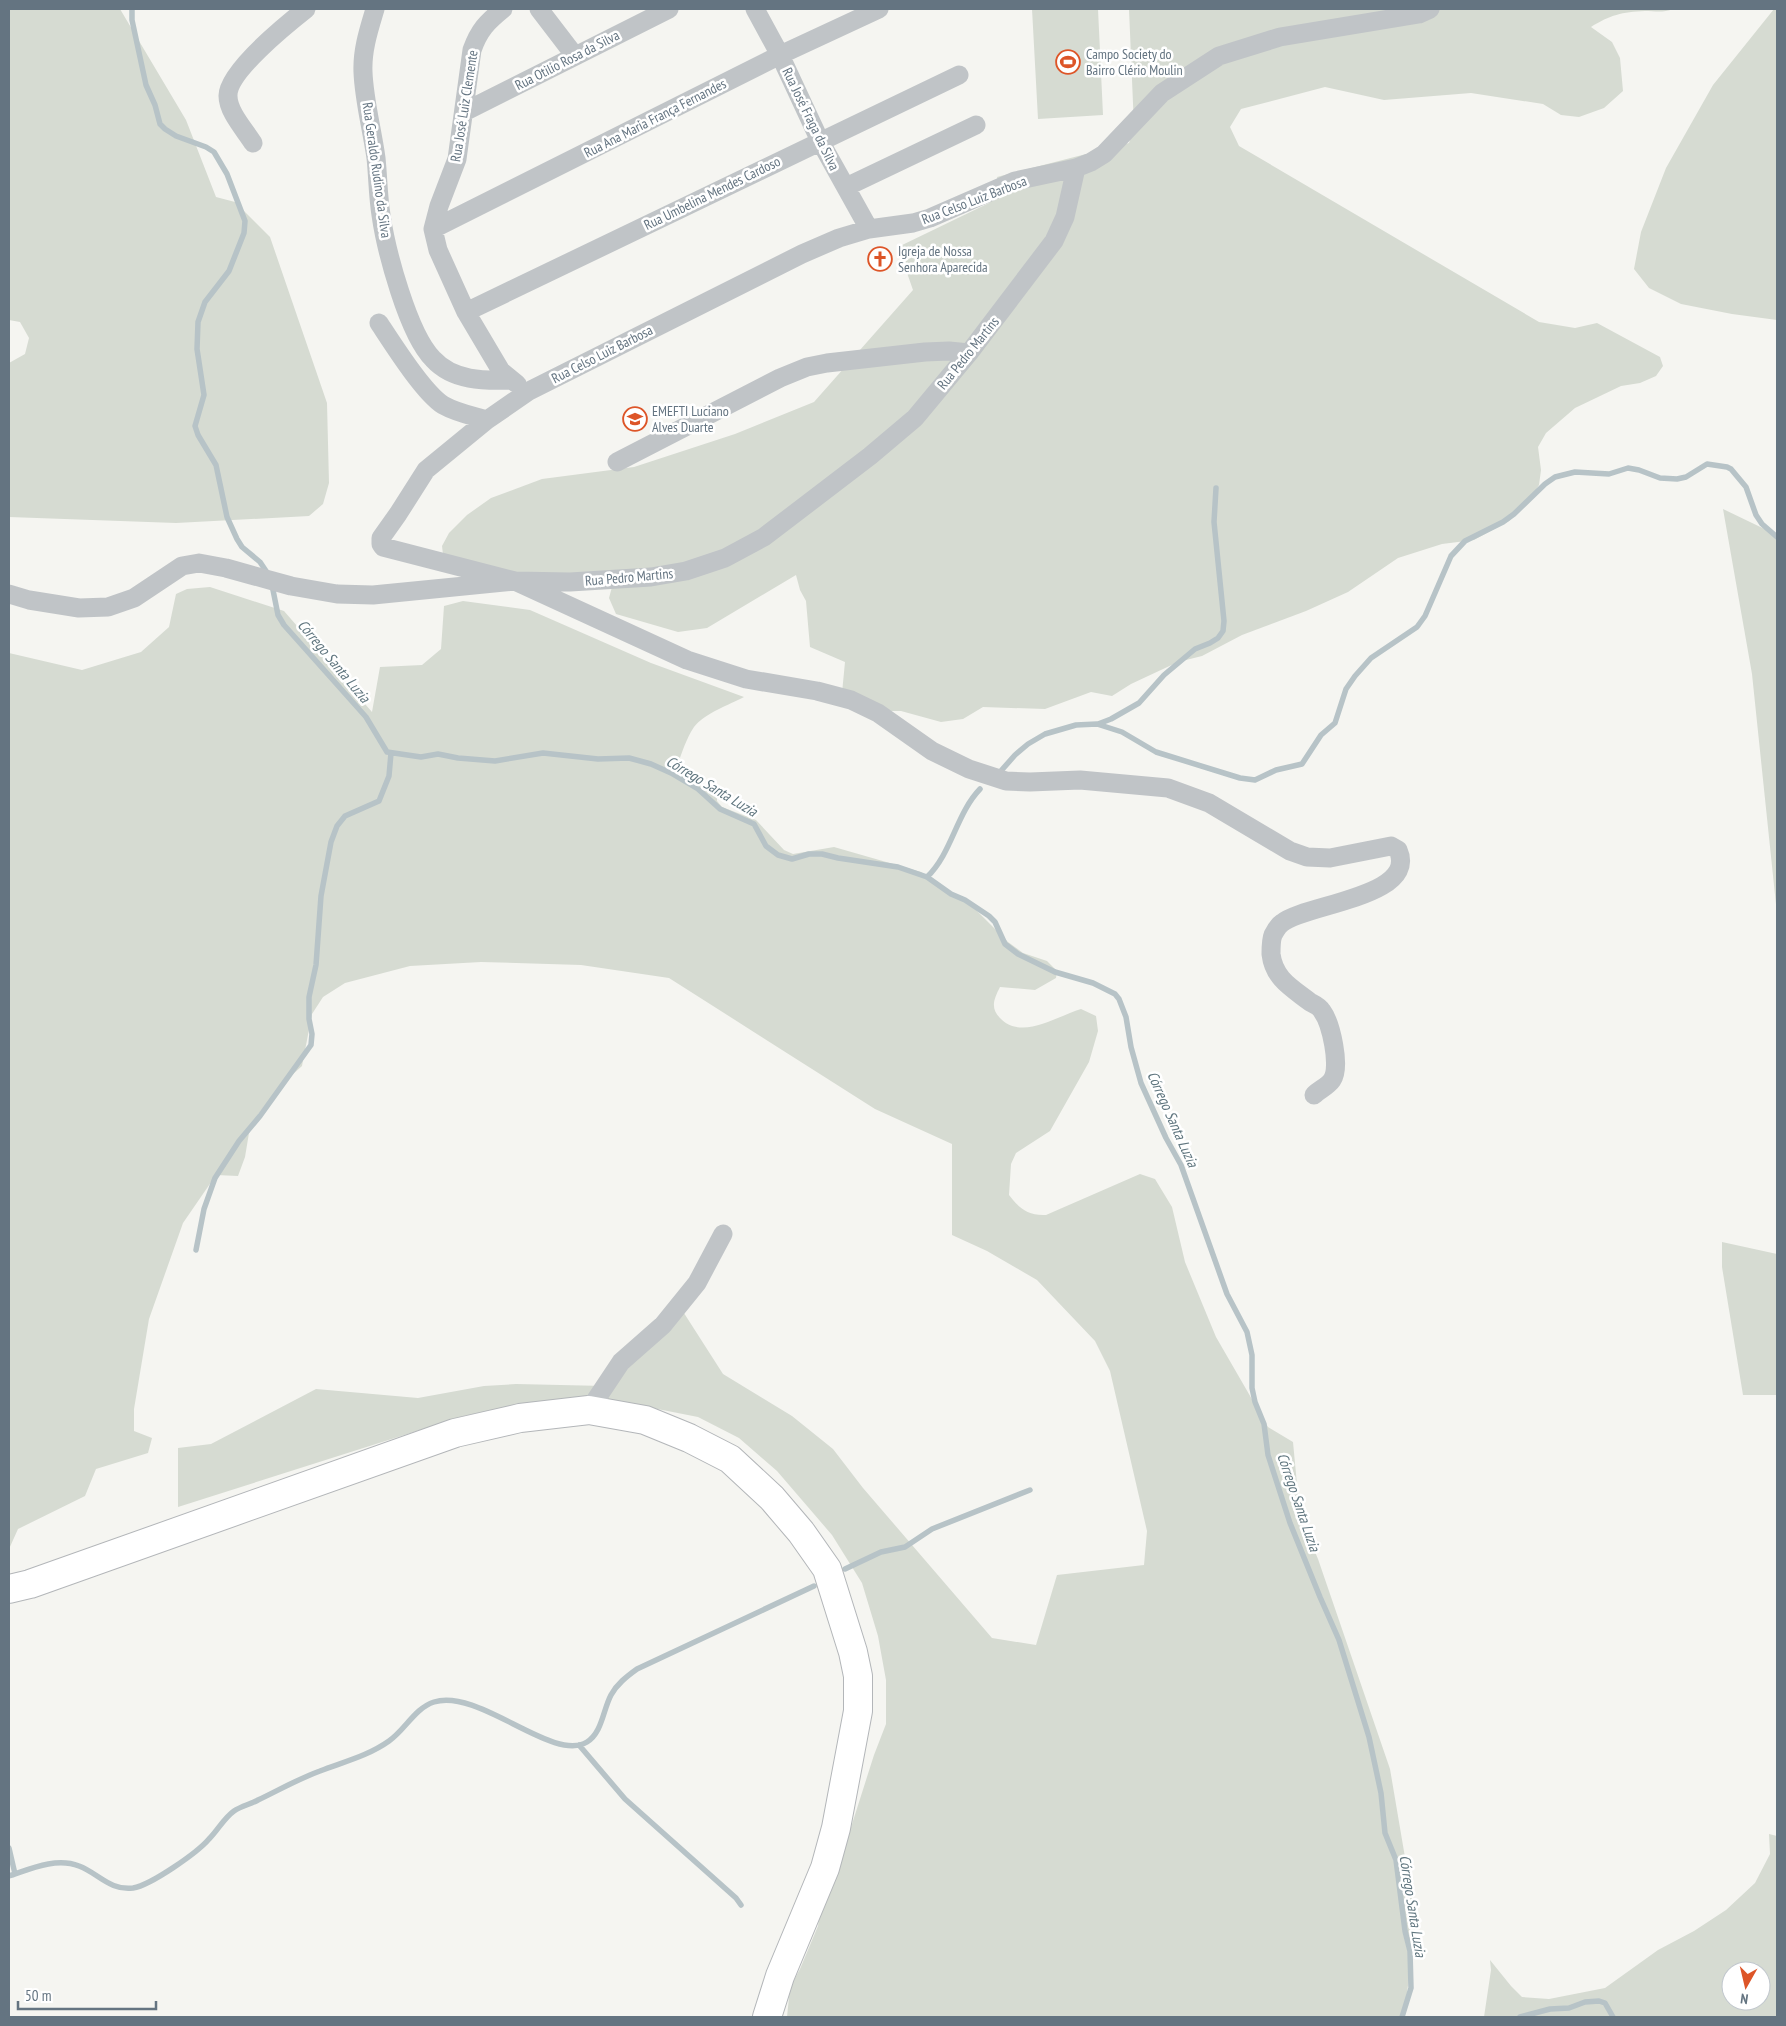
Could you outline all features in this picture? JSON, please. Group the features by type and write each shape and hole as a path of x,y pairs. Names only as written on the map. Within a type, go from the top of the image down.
{"highway":[{"path":"9,1589 30,1584 455,1433 520,1418 589,1410 645,1420 689,1438 730,1459 772,1498 801,1532 827,1569 847,1631 858,1676 858,1711 836,1828 824,1868 780,1976 768,2017"}],"street":[{"path":"253,143 230,106 228,95 232,82 250,58 306,9"},
{"name":"Rua Geraldo Rudino da Silva","path":"375,9 366,38 362,71 376,159 381,215 390,259 410,322 433,360 446,369 467,379 486,381 511,380"},
{"name":"Rua José Luiz Clemente","path":"503,9 485,24 474,42 457,159 439,206 433,229 438,250 466,312 490,355 501,371 511,380 529,391"},
{"path":"540,9 575,56"},
{"name":"Rua Otilio Rosa da Silva","path":"464,112 669,9"},
{"name":"Rua José Fraga da Silva","path":"755,9 780,55 820,141 869,229"},
{"name":"Rua Ana Maria França Fernandes","path":"433,229 780,55 879,9"},
{"name":"Rua Celso Luiz Barbosa","path":"515,580 383,547 381,538 426,470 487,420 529,391 802,254 839,238 869,229 913,223 930,218 1015,181 1076,168 1091,162 1104,154 1162,92 1219,56 1280,37 1419,14 1430,9"},
{"name":"Rua Umbelina Mendes Cardoso","path":"466,312 959,75"},
{"path":"846,187 976,125"},
{"name":"Rua Pedro Martins","path":"9,594 29,600 79,608 108,607 134,598 182,566 199,563 284,584 337,594 374,595 515,580 570,582 651,577 686,571 725,558 764,537 870,456 915,418 969,354 1054,241 1065,217 1076,168"},
{"path":"379,323 407,364 442,404 456,411 487,420"},
{"path":"617,462 780,378 807,367 926,352 949,351 969,354"},
{"path":"515,580 687,660 763,684 817,691 852,700 878,713 932,751 969,769 1006,781 1080,780 1168,788 1209,802 1290,851 1307,857 1330,858 1391,846 1398,850 1402,857 1401,866 1392,878 1376,890 1294,916 1281,923 1272,936 1272,960 1278,975 1322,1010 1328,1022 1334,1048 1336,1069 1332,1080 1314,1094"},
{"path":"589,1410 620,1362 663,1325 697,1283 723,1234"}],"shaded area":[{"path":"9,9 120,9 186,120 216,197 235,202 270,237 327,403 329,483 323,504 309,516 176,523 9,517 9,363 25,354 29,338 20,322 9,320"},
{"name":"Campo Society do Bairro Clério Moulin","path":"1032,9 1098,9 1103,115 1038,119"},
{"path":"1129,9 1673,9 1623,13 1610,17 1591,27 1612,42 1620,58 1623,91 1604,108 1579,117 1561,115 1543,104 1471,93 1384,100 1325,87 1241,109 1230,127 1239,146 1539,322 1575,328 1597,323 1660,357 1663,366 1656,376 1640,383 1621,386 1575,408 1546,433 1538,447 1541,470 1539,485 1527,504 1509,521 1474,540 1442,544 1398,558 1348,592 1306,611 1242,635 1202,656 1178,662 1131,684 1112,696 1091,692 1045,709 983,707 963,719 941,722 901,711 891,711 842,693 845,662 810,647 806,601 800,590 796,575 707,628 678,632 616,614 609,598 612,587 501,573 444,563 442,546 449,533 467,515 491,498 542,479 634,467 735,434 814,402 913,290 898,247 989,203 1000,190 997,177 1129,143 1134,127"},
{"path":"1774,9 1777,9 1777,320 1681,304 1649,288 1634,269 1641,232 1666,168 1713,85"},
{"path":"1723,509 1777,535 1777,914 1752,674"},
{"path":"210,587 284,611 372,712 380,667 422,665 441,649 444,606 463,601 530,610 651,663 744,697 711,713 694,727 684,746 677,766 717,792 717,801 722,807 756,820 784,850 793,854 834,847 921,872 976,910 1008,942 1023,953 1047,961 1057,971 1056,978 1035,990 1000,987 994,1007 1000,1018 1009,1025 1029,1027 1040,1025 1081,1009 1096,1016 1098,1031 1089,1062 1050,1131 1016,1153 1011,1164 1009,1195 1016,1204 1029,1213 1046,1215 1140,1174 1155,1179 1172,1207 1185,1262 1216,1337 1268,1427 1293,1442 1300,1516 1318,1559 1390,1769 1416,1922 1404,2017 787,2017 790,1987 800,1969 818,1926 822,1898 832,1887 874,1755 886,1724 886,1680 878,1636 862,1583 832,1535 777,1471 739,1438 698,1417 622,1402 562,1399 522,1404 464,1416 178,1507 178,1448 211,1444 316,1389 418,1398 484,1386 516,1384 605,1386 682,1310 723,1374 792,1416 833,1449 863,1488 992,1638 1036,1645 1057,1575 1144,1565 1147,1531 1110,1371 1095,1341 1037,1280 987,1251 952,1235 952,1144 875,1109 669,978 581,965 481,962 410,966 345,983 323,997 312,1014 302,1066 282,1084 259,1113 249,1133 245,1157 238,1176 216,1175 183,1223 149,1319 134,1409 134,1431 152,1438 148,1453 96,1469 85,1496 18,1529 9,1549 9,653 82,670 141,652 169,627 176,594 187,589"},
{"path":"1722,1242 1777,1254 1777,1395 1743,1395 1722,1267"},
{"path":"1769,1834 1777,1836 1777,2017 1484,2017 1491,1970 1490,1960 1522,1997 1549,1999 1605,1988 1658,1950 1694,1931 1726,1910 1755,1883 1770,1854"}],"waterway":[{"name":"Córrego Santa Luzia","path":"132,9 132,20 146,85 155,105 160,124 176,136 206,147 214,152 227,174 245,221 244,233 229,271 205,302 198,322 197,349 204,395 195,426 198,435 216,465 227,517 237,539 242,547 260,562 268,574"},
{"path":"1000,772 1028,744 1045,734 1076,725 1097,724 1122,732 1156,752 1240,778 1255,780 1276,770 1302,764 1321,735 1335,723 1346,689 1355,676 1371,658 1417,627 1425,616 1451,556 1465,541 1503,522 1514,514 1545,484 1555,477 1575,472 1609,474 1628,468 1660,478 1677,479 1686,477 1707,464 1727,467 1731,469 1746,487 1756,515 1762,524 1777,537"},
{"path":"1098,724 1139,703 1164,675 1195,649 1218,638 1223,631 1224,621 1214,522 1216,488"},
{"name":"Córrego Santa Luzia","path":"272,585 278,615 284,625 366,717 387,752 421,757 438,754 458,758 495,761 543,753 598,759 629,758 651,764 698,789 720,809 754,824 766,846 778,855 792,859 809,854 822,854 898,867 927,877 951,894 965,900 989,916 995,922 1005,944 1018,954 1055,972 1093,983 1115,994 1119,999 1126,1017 1131,1047 1141,1083 1166,1138 1181,1165 1227,1294 1247,1332 1252,1355 1252,1388 1255,1402 1264,1424 1268,1455 1290,1523 1339,1640 1369,1737 1381,1793 1385,1833 1396,1860 1405,1931 1410,1951 1411,1988 1402,2017"},
{"path":"196,1250 204,1209 215,1178 239,1141 260,1116 311,1045 309,997 316,965 321,896 331,842 337,826 345,816 379,801 389,776 391,753"},
{"path":"927,877 942,857 965,810 980,789"},
{"path":"845,1569 881,1552 905,1547 932,1529 1030,1490"},
{"path":"9,1876 34,1867 61,1863 79,1866 118,1887 133,1888 141,1886 162,1875 195,1852 212,1836 227,1817 237,1809 304,1778 364,1755 381,1746 395,1736 421,1709 434,1702 452,1701 472,1705 555,1743 573,1746 587,1742 596,1733 613,1691 637,1669 814,1586"},
{"path":"579,1745 625,1799 736,1898 741,1905"},
{"path":"9,1848 15,1874"},
{"path":"1520,2017 1550,2009 1569,2008 1585,2002 1599,2001 1605,2003 1613,2017"}],"place":[{"name":"Campo Society do Bairro Clério Moulin","path":"1068,62"},
{"name":"Igreja de Nossa Senhora Aparecida","path":"880,259"},
{"name":"EMEFTI Luciano Alves Duarte","path":"635,419"}]}
